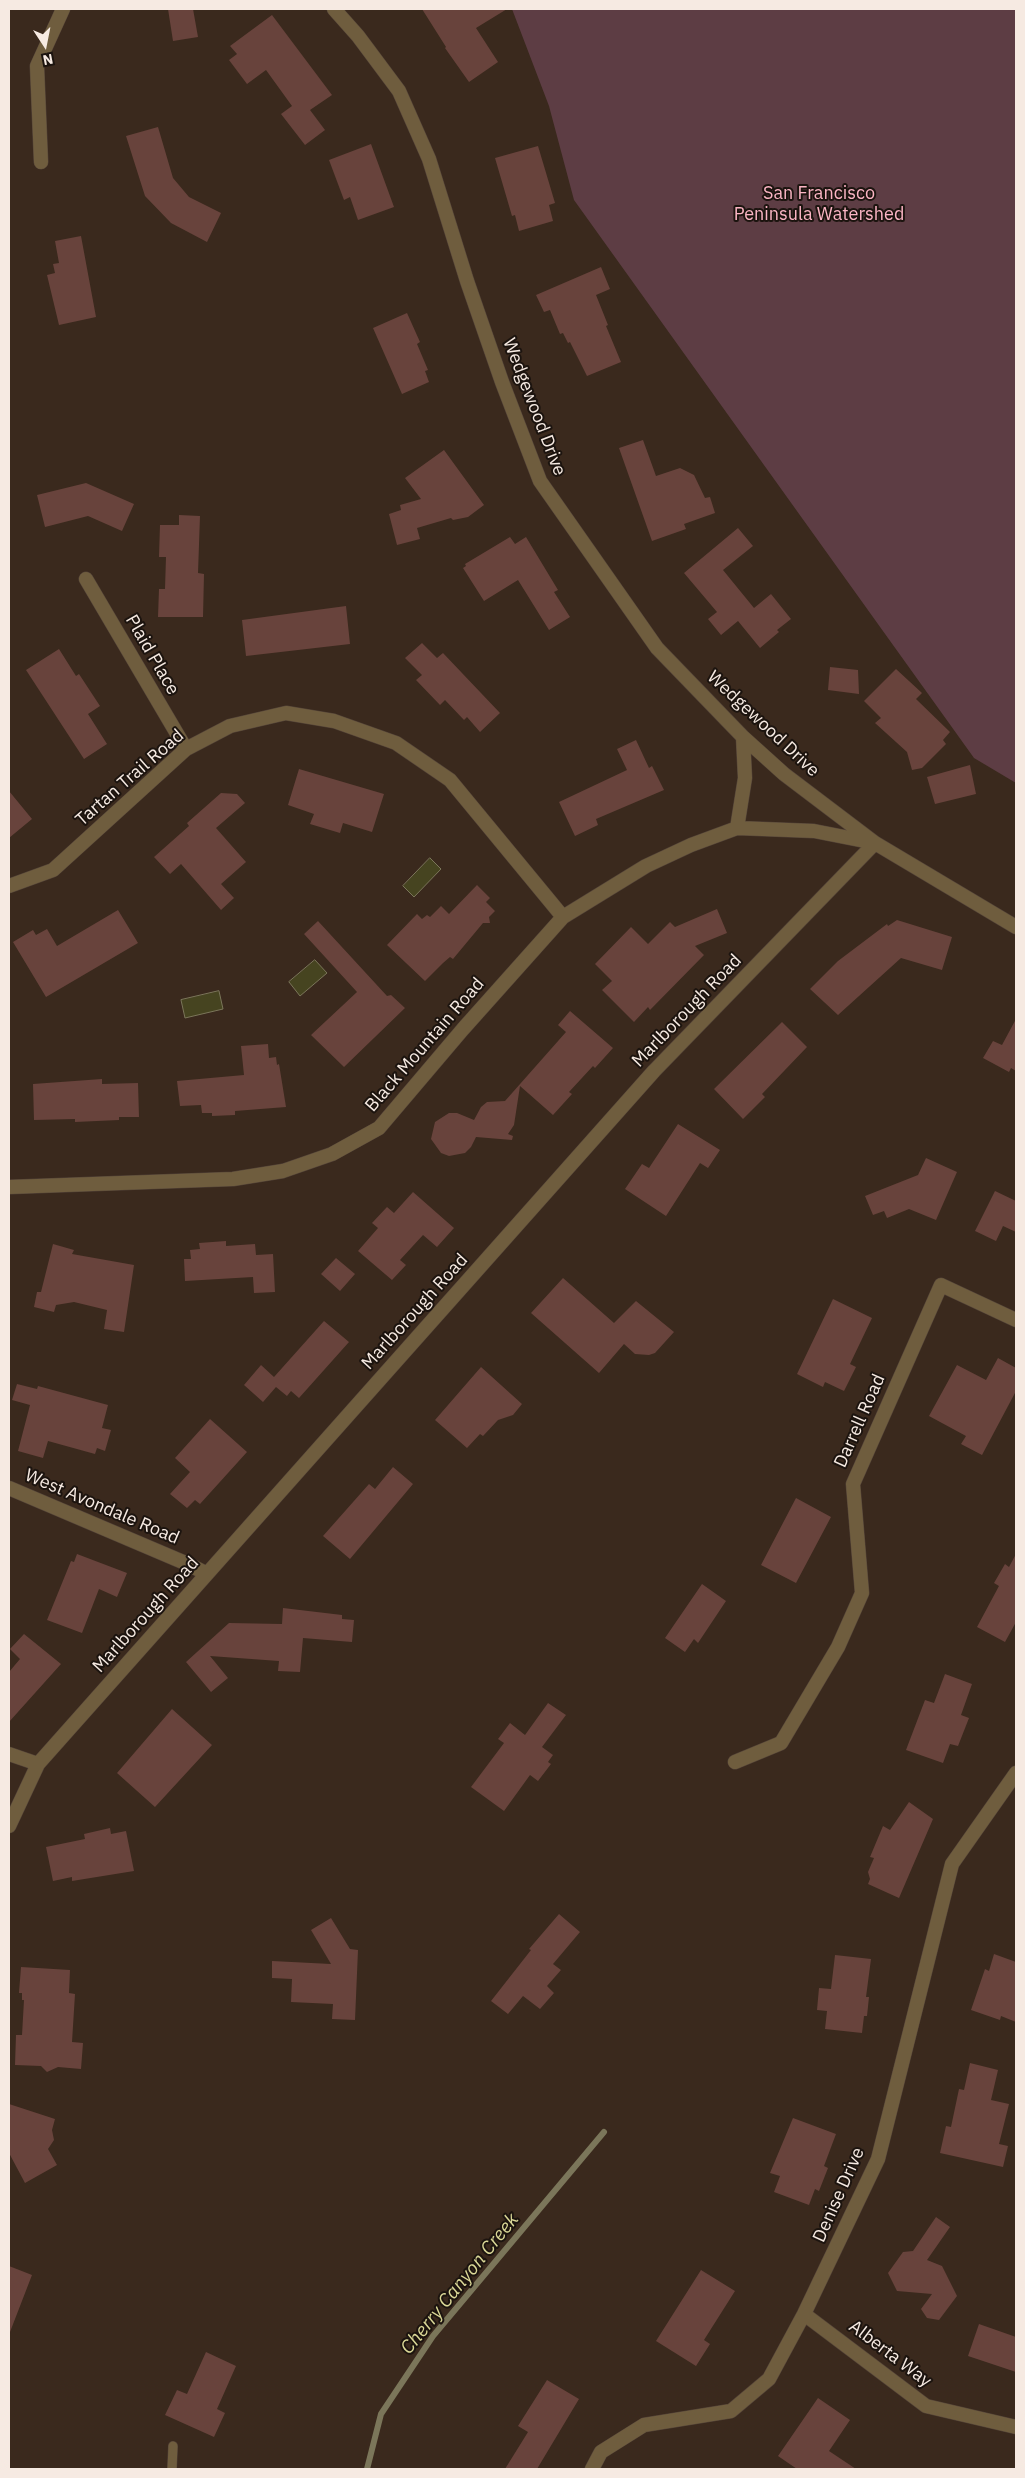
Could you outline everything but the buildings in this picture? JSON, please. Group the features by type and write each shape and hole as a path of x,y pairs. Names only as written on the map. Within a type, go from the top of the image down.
{"street":[{"path":"40,162 37,66 63,9"},
{"name":"Wedgewood Drive","path":"334,9 358,36 399,90 426,150 502,382 540,480 657,648 743,737 784,774 875,843"},
{"name":"Plaid Place","path":"86,579 186,749"},
{"name":"Tartan Trail Road","path":"9,886 53,870 186,749 230,726 286,713 334,721 396,743 450,780 563,917"},
{"path":"737,828 745,778 743,737"},
{"name":"Black Mountain Road","path":"9,1187 234,1179 284,1171 332,1154 379,1128 463,1029 563,917 646,866 691,845 737,828 814,831 875,843 1016,927"},
{"name":"Marlborough Road","path":"9,1826 38,1764 654,1071 875,843"},
{"name":"Darrell Road","path":"735,1762 781,1743 838,1647 862,1593 853,1484 941,1285 1016,1320"},
{"name":"West Avondale Road","path":"9,1488 190,1564 207,1574"},
{"path":"9,1754 38,1764"},
{"name":"Denise Drive","path":"592,2469 601,2452 644,2425 730,2412 769,2379 804,2314 878,2159 952,1864 1016,1773"},
{"name":"Alberta Way","path":"804,2314 926,2406 1016,2427"}],"lane":[{"path":"172,2446 172,2469"}],"green space":[{"name":"San Francisco Peninsula Watershed","path":"512,9 1016,9 1016,783 974,758 574,200 549,106"}],"shaded area":[{"path":"430,858 441,869 414,897 403,886"},
{"path":"315,960 327,973 300,996 289,982"},
{"path":"219,991 223,1009 185,1018 181,1000"}],"waterway":[{"name":"Cherry Canyon Creek","path":"367,2469 381,2414 433,2336 604,2132"}]}
